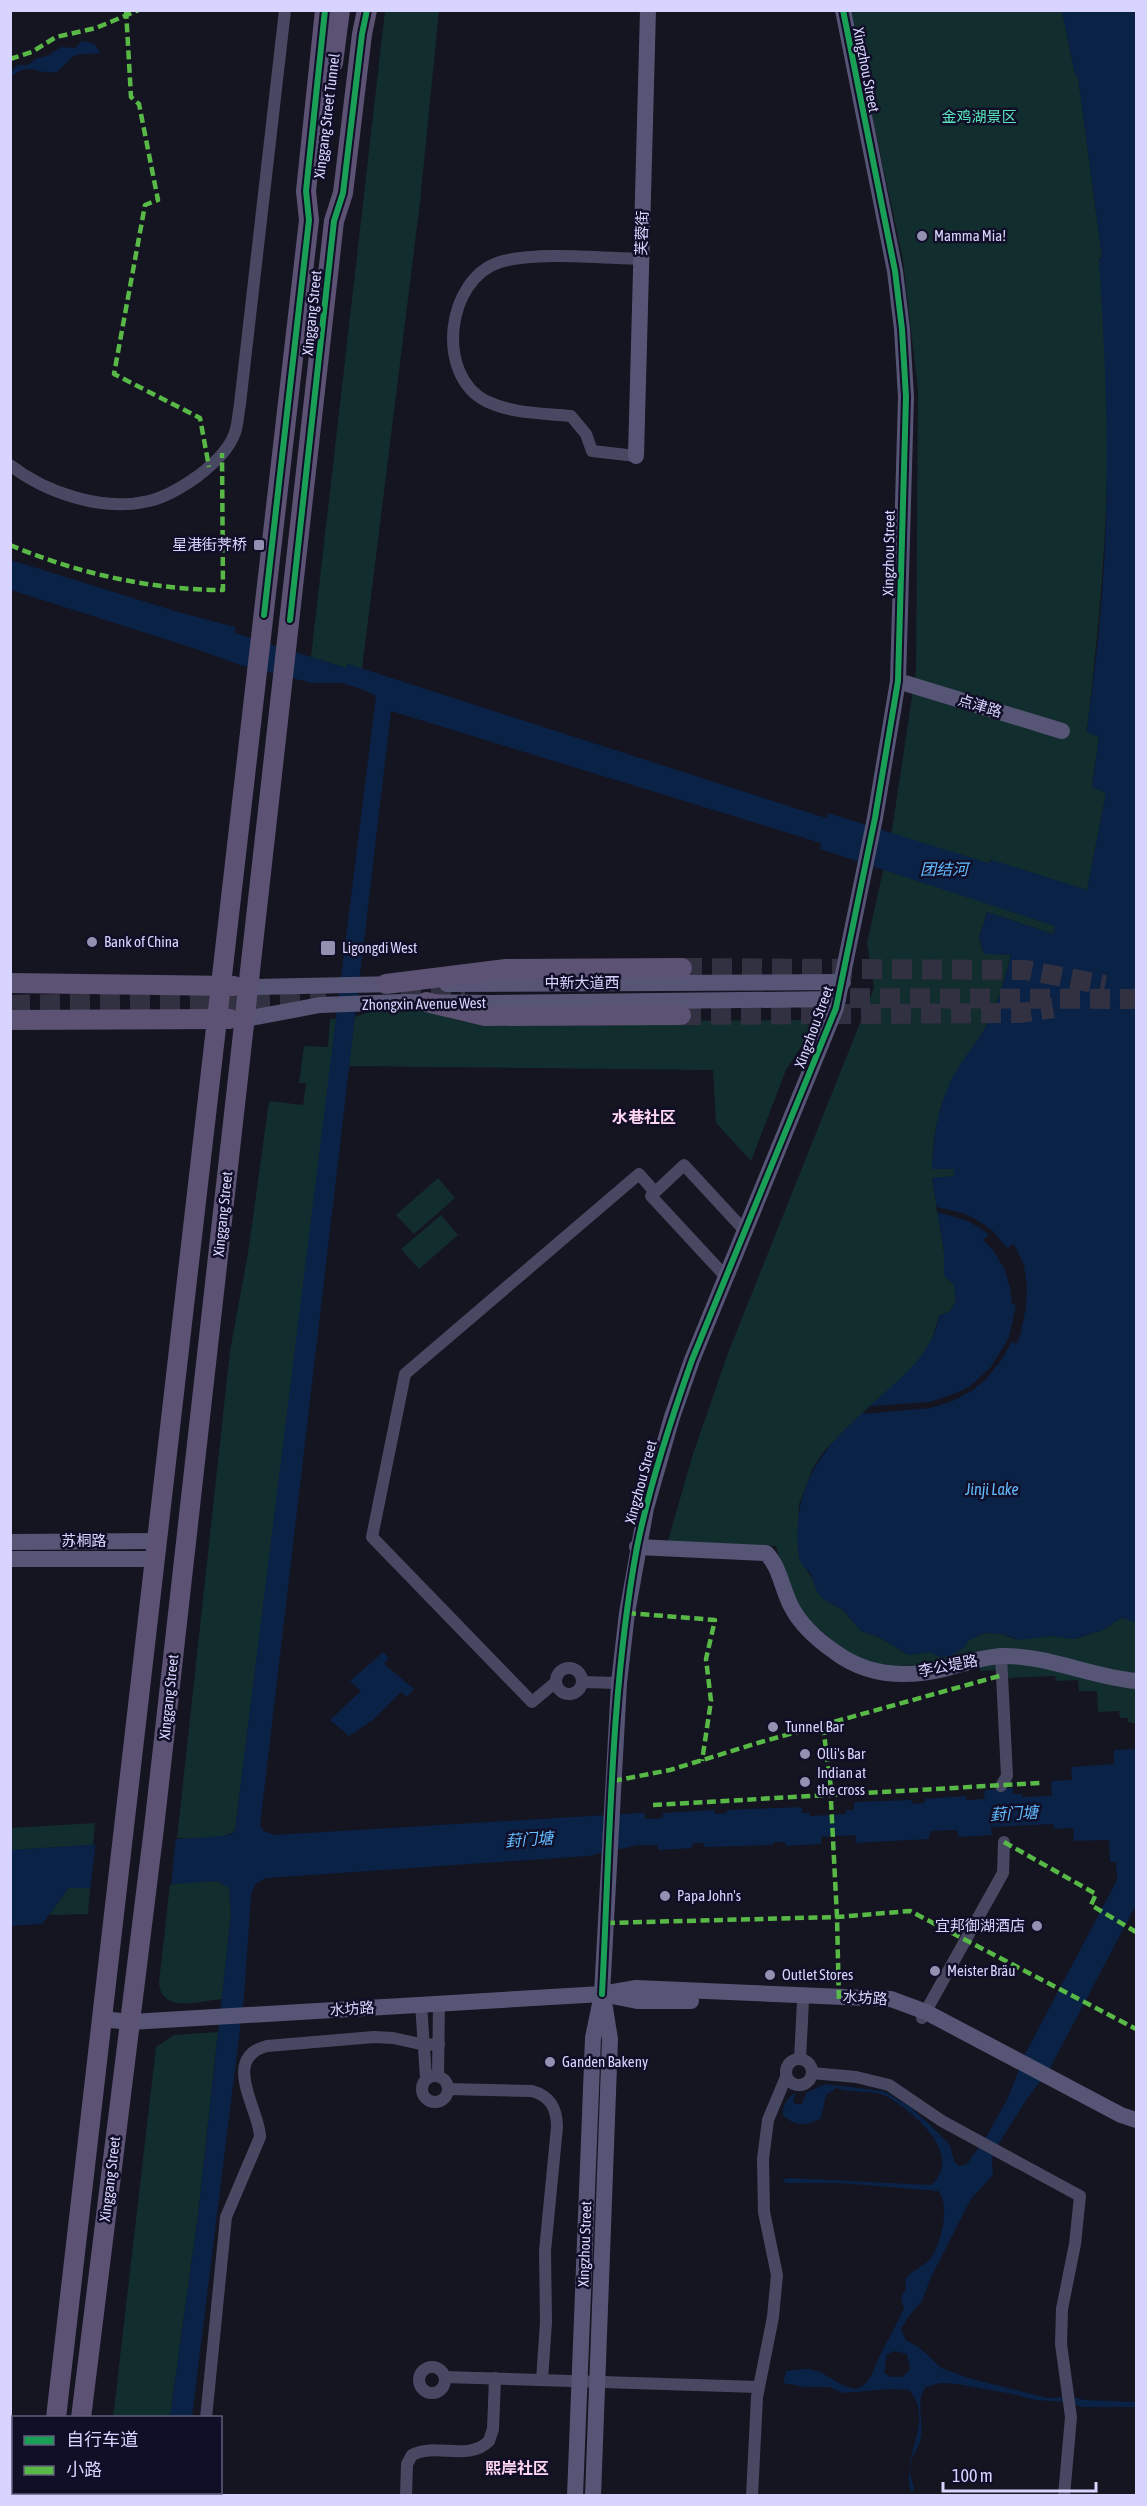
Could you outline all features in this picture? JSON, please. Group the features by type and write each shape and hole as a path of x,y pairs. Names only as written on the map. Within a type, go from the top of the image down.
{"main road":[{"name":"Xinggang Street","path":"56,2416 122,1828 309,220 306,191 325,10"},
{"name":"Xinggang Street Tunnel","path":"309,220 319,182 340,10"},
{"name":"Xinggang Street Tunnel","path":"334,221 332,184 352,10"},
{"name":"Xinggang Street","path":"81,2416 154,1828 334,221 343,193 367,10"},
{"path":"386,984 506,969 682,968"},
{"path":"10,983 249,987"},
{"path":"426,1002 484,1016 681,1015"},
{"name":"Zhongxin Avenue West","path":"10,1020 245,1019"}],"street":[{"path":"10,465 47,488 68,496 121,504 148,501 188,483 209,467 234,436 240,404 285,10"},
{"name":"芙蓉街","path":"636,456 648,10"},
{"name":"Xingzhou Street","path":"575,2496 593,2038 602,1994 619,1683 637,1547 657,1463 672,1417 831,1022 838,999 875,818 898,681 906,397 902,329 895,271 843,10"},
{"path":"636,456 592,451 586,434 571,416 522,413 485,400 465,383 454,357 454,332 461,301 476,277 497,263 525,257 641,259"},
{"name":"点津路","path":"898,681 1062,731"},
{"name":"中新大道西","path":"249,987 321,984 843,981"},
{"name":"Zhongxin Avenue West","path":"245,1019 320,1005 838,999"},
{"path":"727,1278 651,1196 684,1165 745,1231"},
{"path":"556,1682 563,1693 572,1694 579,1690 583,1682 578,1670 569,1668 558,1674 556,1682 532,1702 372,1537 374,1526 405,1374 639,1174 655,1192"},
{"path":"127,1541 127,1559"},
{"name":"苏桐路","path":"10,1542 127,1541 156,1550"},
{"name":"李公堤路","path":"637,1547 766,1553 773,1561 792,1608 809,1629 834,1652 870,1670 897,1674 925,1672 1001,1656 1027,1658 1137,1681"},
{"name":"苏桐路","path":"10,1559 127,1559 156,1550"},
{"path":"1001,1656 1007,1776 1001,1786"},
{"path":"583,1682 619,1683"},
{"path":"924,2016 1003,1873 1004,1842"},
{"name":"水坊路","path":"101,2019 130,2022 602,1994 636,1988 891,1999 1049,2082 1097,2112 1137,2126"},
{"name":"Xingzhou Street","path":"593,2496 610,2039 602,1994"},
{"name":"水坊路","path":"602,1994 637,2001 803,2001 873,2005 924,2016"},
{"path":"800,2059 803,2001"},
{"path":"432,2077 446,2081 448,2089 442,2100 430,2101 422,2092 422,2086 432,2077 439,2044 439,2003"},
{"path":"421,2004 425,2045 432,2077"},
{"path":"206,2416 226,2217 260,2137 245,2085 245,2070 250,2058 258,2050 267,2046 374,2037 425,2045 439,2044"},
{"path":"786,2077 792,2084 800,2085 808,2081 812,2073 809,2064 800,2059"},
{"path":"752,2496 758,2387 774,2317 777,2275 763,2201 764,2147 771,2112 786,2077 788,2064 800,2059"},
{"path":"812,2073 856,2077 882,2082 893,2087 942,2121 1080,2196 1062,2309 1061,2344 1070,2410 1070,2441 1064,2496"},
{"name":"水坊路","path":"1049,2082 1137,2120"},
{"path":"448,2089 532,2091 545,2097 554,2107 557,2127 545,2251 546,2322 542,2380"},
{"path":"445,2378 758,2387"},
{"path":"406,2496 407,2464 412,2454 425,2450 473,2451 489,2441 493,2429 495,2378"}],"green space":[{"path":"385,11 439,11 420,202 362,669 348,664 346,668 311,657"},
{"name":"金鸡湖景区","path":"850,11 1062,11 1075,75 1078,77 1102,257 1099,259 1106,378 1105,536 1087,731 1099,737 1092,787 1106,793 1087,890 990,860 977,899 1056,926 1053,934 987,912 979,938 984,954 1011,954 995,1007 984,1030 951,1082 941,1106 934,1143 932,1169 954,1168 954,1177 932,1178 944,1252 944,1276 954,1285 956,1302 950,1311 939,1316 932,1340 915,1366 824,1451 812,1470 799,1504 798,1551 806,1569 828,1602 842,1609 861,1631 881,1638 908,1655 930,1652 941,1657 963,1648 969,1640 985,1633 1002,1634 1014,1639 1052,1636 1074,1639 1103,1630 1121,1618 1136,1621 1136,1724 1128,1722 1128,1718 1120,1718 1119,1711 1098,1712 1097,1691 1079,1691 1078,1680 1056,1681 1055,1676 1003,1678 1002,1670 980,1671 980,1663 885,1666 849,1655 801,1613 784,1576 776,1546 667,1544 693,1454 728,1353 874,988 867,943 892,830 916,670 918,391 903,260"},
{"path":"381,1007 421,1009 464,1022 805,1020 812,1030 786,1070 751,1161 716,1123 713,1070 349,1066 333,1197 315,1196 235,1830 224,1836 177,1838 230,1351 248,1253 269,1101 303,1105 306,1083 299,1083 304,1046 328,1047 330,1019 355,1017"},
{"path":"438,1178 455,1198 414,1234 396,1215"},
{"path":"441,1215 458,1235 419,1269 401,1249"},
{"path":"95,1823 93,1845 11,1850 11,1828"},
{"path":"217,1881 229,1887 231,1913 222,1999 193,2003 174,2002 162,1993 159,1983 170,1883"},
{"path":"69,1888 90,1888 88,1914 49,1915"},
{"path":"218,2032 198,2215 170,2416 113,2416 156,2047 174,2035"},
{"path":"105,2494 160,2494 159,2495 104,2496"}],"water":[{"name":"Jinji Lake","path":"1062,11 1136,11 1136,1622 1121,1618 1103,1630 1073,1639 1052,1636 1020,1640 1002,1634 985,1633 969,1640 963,1648 951,1656 941,1657 930,1652 908,1655 881,1638 861,1631 842,1609 823,1599 817,1592 811,1574 799,1558 798,1528 801,1503 808,1480 819,1460 851,1424 915,1364 932,1337 939,1316 950,1311 956,1302 954,1285 944,1276 944,1252 932,1178 954,1176 954,1169 932,1169 933,1156 938,1118 945,1094 956,1071 991,1016 1011,955 984,954 979,938 987,912 1053,934 1055,926 820,849 821,843 391,711 260,1826 264,1831 274,1835 639,1813 645,1813 645,1819 663,1818 663,1813 714,1810 715,1814 727,1813 727,1810 802,1807 802,1813 809,1813 810,1816 846,1814 846,1810 854,1810 854,1802 912,1800 913,1804 925,1803 925,1799 966,1796 966,1800 984,1799 985,1790 1013,1788 1013,1794 1022,1794 1022,1797 1052,1796 1051,1781 1072,1780 1071,1767 1114,1764 1114,1750 1136,1749 1136,1905 1049,2070 999,2143 992,2159 993,2175 971,2199 930,2279 922,2301 901,2329 906,2340 920,2348 941,2368 972,2379 1048,2398 1072,2397 1085,2400 1136,2402 1136,2407 1081,2407 1070,2402 1035,2400 957,2384 941,2383 926,2387 921,2398 921,2437 910,2468 914,2490 911,2492 909,2478 910,2465 919,2426 919,2413 916,2401 909,2390 890,2389 843,2393 829,2387 805,2387 783,2383 786,2371 807,2369 851,2388 857,2388 867,2382 904,2308 901,2298 906,2288 905,2280 927,2262 934,2253 941,2235 944,2215 942,2197 938,2191 840,2183 785,2183 782,2180 789,2178 931,2185 940,2173 942,2160 939,2147 920,2122 897,2103 880,2094 836,2088 826,2095 821,2118 811,2123 801,2124 792,2122 783,2115 785,2105 790,2096 796,2093 793,2100 795,2104 802,2104 806,2093 825,2084 883,2091 909,2106 927,2122 950,2145 954,2161 959,2166 967,2164 986,2137 1008,2098 1024,2056 1117,1880 1116,1862 1110,1862 1109,1840 1074,1841 1073,1828 1054,1829 1053,1824 991,1827 992,1835 958,1837 957,1830 930,1831 929,1839 855,1843 856,1835 821,1837 821,1844 786,1846 785,1842 774,1842 773,1845 704,1847 704,1843 693,1843 692,1848 658,1850 657,1845 638,1845 588,1856 267,1878 258,1882 251,1896 244,1997 192,2416 170,2416 198,2215 231,1914 229,1888 217,1881 119,1888 69,1888 42,1924 11,1926 11,1850 223,1836 232,1834 235,1830 376,696 342,683 312,683 240,665 11,590 11,560 178,612 235,627 235,633 346,668 348,664 826,818 828,813 988,863 992,860 1087,890 1106,793 1092,787 1099,737 1087,732 1099,633 1106,529 1107,440 1099,260 1102,257 1078,77 1075,75","holes":["895,2351 907,2354 910,2370 902,2377 891,2377 884,2373 887,2354"]},
{"path":"85,41 94,44 101,53 75,55 57,72 28,69 17,72 11,77 11,72 18,65 28,65 37,58 47,56 61,47 75,48"},
{"path":"383,1652 389,1658 384,1664 414,1689 407,1697 401,1692 373,1720 349,1736 330,1720 361,1691 350,1681"}],"pier":[{"path":"936,1207 963,1213 977,1220 993,1231 1007,1248 1014,1244 1024,1265 1027,1287 1026,1307 1020,1336 1017,1343 1012,1342 986,1379 973,1390 953,1401 931,1408 862,1414 870,1406 930,1402 959,1392 970,1386 991,1367 1009,1337 1016,1305 1012,1304 1005,1270 993,1250 983,1240 989,1234 968,1221 937,1212"},
{"path":"176,1835 171,1886 90,1891 96,1841"}],"tunnel":[{"path":"682,968 1026,970 1105,985"},
{"path":"401,989 465,988"},
{"path":"820,998 1136,999"},
{"path":"10,1005 326,999"},
{"path":"681,1015 1020,1013 1053,1008"}],"marked path":[{"path":"126,10 131,97 139,104 158,200 145,205 114,374 200,418 209,467"},
{"path":"10,59 32,52 56,37 96,28 139,10"},
{"path":"10,545 61,564 115,578 169,587 223,590 222,453"},
{"path":"627,1613 715,1620 706,1659 711,1701 702,1761"},
{"path":"613,1781 670,1770 761,1742 1003,1675"},
{"path":"823,1726 832,1796"},
{"path":"653,1805 1040,1783"},
{"path":"831,1801 839,2003"},
{"path":"1004,1842 1096,1894 1091,1905 1136,1932"},
{"path":"606,1923 837,1917 910,1911 1136,2029"}],"cycle path":[{"path":"264,615 309,220 306,191 325,10"},
{"path":"290,620 334,221 343,193 362,34 367,10"},
{"path":"602,1994 616,1714 628,1602 642,1523 661,1453 692,1360 836,1008 875,818 898,681 906,397 902,329 895,271 843,10"}],"place":[{"name":"Mamma Mia!","path":"922,236"},
{"name":"星港街荠桥","path":"259,545"},
{"name":"Bank of China","path":"92,942"},
{"name":"Ligongdi West","path":"328,948"},
{"name":"Tunnel Bar","path":"773,1727"},
{"name":"Olli's Bar","path":"805,1754"},
{"name":"Indian at the cross","path":"805,1782"},
{"name":"Papa John's","path":"665,1896"},
{"name":"宜邦御湖酒店","path":"1037,1926"},
{"name":"Meister Bräu","path":"935,1971"},
{"name":"Outlet Stores","path":"770,1975"},
{"name":"Ganden Bakeny","path":"550,2062"}],"district":[{"name":"水巷社区","path":"644,1117"},
{"name":"熙岸社区","path":"517,2468"}],"water label":[{"name":"团结河","path":"944,869"},
{"name":"葑门塘","path":"1014,1813"},
{"name":"葑门塘","path":"529,1839"}]}
